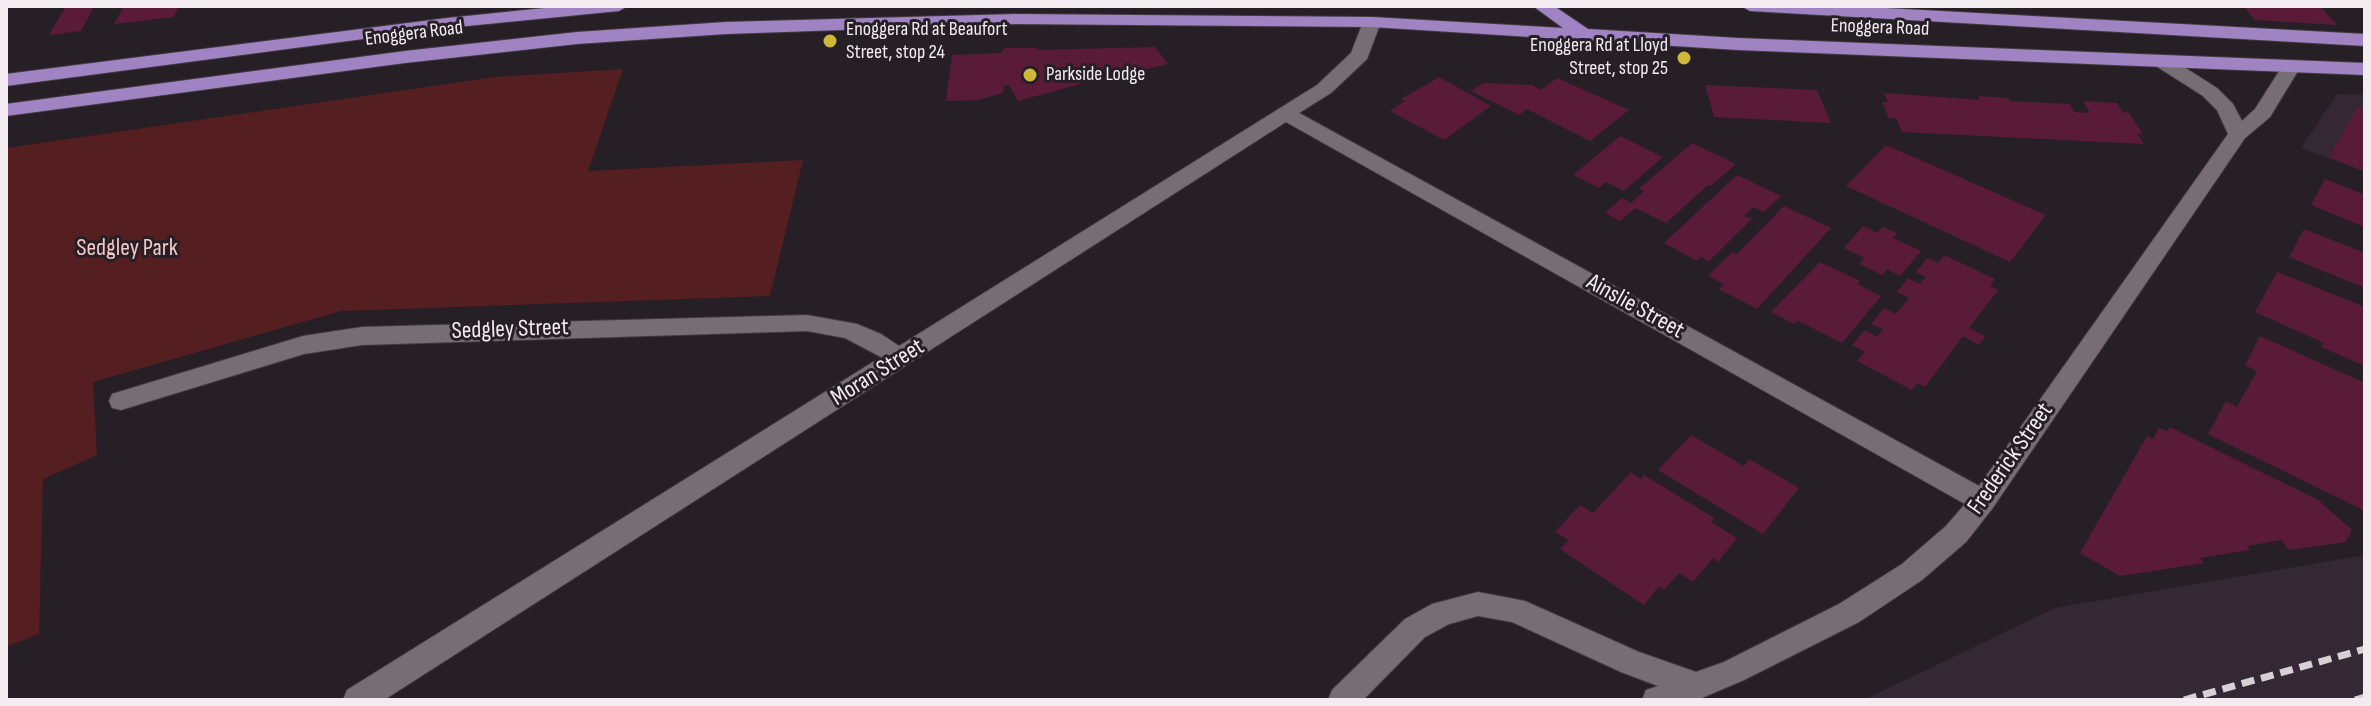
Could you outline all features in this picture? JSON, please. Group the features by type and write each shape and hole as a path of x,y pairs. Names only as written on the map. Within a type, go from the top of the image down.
{"main road":[{"name":"Enoggera Road","path":"6,80 447,23 619,6"},
{"path":"1542,6 1583,33"},
{"path":"1581,6 1583,33"},
{"name":"Enoggera Road","path":"1750,6 2365,40"},
{"name":"Enoggera Road","path":"6,110 405,57 639,33 1016,19 1372,14 1738,44 2365,69"}],"street":[{"name":"Moran Street","path":"358,700 1286,114 1351,67 1364,47 1372,14"},
{"path":"2163,62 2210,92 2226,108 2238,134"},
{"name":"Frederick Street","path":"1657,700 1697,686 1803,638 1879,594 1933,555 1983,501 2238,134 2263,113 2292,66"},
{"name":"Ainslie Street","path":"1286,114 1983,501"},
{"name":"Sedgley Street","path":"121,401 303,345 371,335 747,322 807,323 849,330 873,340 900,359"},
{"path":"1343,700 1415,628 1442,613 1478,604 1515,610 1631,663 1697,686"}],"shaded area":[{"path":"2337,94 2365,95 2365,172 2301,148"},
{"path":"2365,555 2365,700 1864,700 2055,608"}],"green space":[{"name":"Sedgley Park","path":"623,69 588,171 803,160 770,296 341,311 93,382 97,455 43,479 39,634 6,647 6,148 495,77"}],"building":[{"path":"66,6 94,6 81,31 49,35"},
{"path":"124,6 179,6 174,17 114,24"},
{"path":"2243,6 2320,6 2337,25 2255,20"},
{"name":"Parkside Lodge","path":"1155,47 1168,64 1117,74 1018,101 1009,85 1004,86 1003,93 978,100 946,101 952,55 1001,53 1005,48"},
{"path":"1439,77 1491,106 1444,140 1390,111 1405,101 1401,99"},
{"path":"1557,78 1629,110 1590,141 1527,109 1519,115 1471,91 1483,83 1532,85 1541,90"},
{"path":"1705,85 1817,90 1831,123 1714,117"},
{"path":"1884,93 1980,100 1978,96 2070,104 2074,112 2090,113 2083,101 2117,103 2123,112 2129,113 2143,134 2137,133 2144,144 1902,132 1896,118 1889,118 1882,102 1888,102"},
{"path":"2357,108 2365,109 2365,171 2329,157"},
{"path":"1620,136 1663,157 1624,191 1606,182 1599,188 1573,175"},
{"path":"1692,143 1736,164 1666,223 1635,208 1620,221 1605,213 1622,198 1631,203 1644,191 1639,189"},
{"path":"1886,145 2046,215 2010,262 1846,186"},
{"path":"1737,175 1781,196 1764,212 1753,207 1744,216 1752,219 1709,261 1701,257 1697,261 1664,243"},
{"path":"2325,179 2365,195 2365,227 2311,205"},
{"path":"1784,206 1831,228 1757,309 1719,289 1724,284 1708,276 1732,252 1737,254"},
{"path":"1863,226 1877,233 1883,227 1897,233 1893,238 1921,251 1900,276 1887,269 1882,275 1859,264 1864,258 1844,248"},
{"path":"2304,229 2365,253 2365,288 2289,257"},
{"path":"1944,255 1995,279 1990,286 1998,290 1969,328 1985,336 1979,345 1963,336 1925,387 1917,383 1912,390 1857,361 1865,352 1852,345 1865,330 1877,337 1883,329 1871,324 1884,308 1896,314 1909,298 1897,292 1908,278 1920,284 1926,277 1916,272 1927,258 1938,263"},
{"path":"1820,262 1860,281 1857,284 1881,296 1842,343 1797,320 1794,324 1771,312"},
{"path":"2277,272 2365,307 2365,366 2321,347 2324,343 2255,312"},
{"path":"2260,336 2365,383 2365,511 2208,434 2226,401 2237,407 2257,371 2245,365"},
{"path":"2170,427 2318,500 2352,530 2346,542 2289,550 2281,540 2247,546 2250,550 2200,558 2204,563 2120,576 2080,553 2147,436 2153,439 2159,428 2167,431"},
{"path":"1691,435 1744,466 1749,459 1799,488 1763,534 1658,470"},
{"path":"1631,472 1641,479 1644,475 1714,518 1711,522 1737,538 1718,562 1713,558 1693,582 1679,573 1664,590 1659,586 1644,605 1560,549 1569,540 1555,532 1580,505 1593,513"}],"railway":[{"path":"2184,700 2365,649"},
{"path":"2355,700 2365,697"}],"place":[{"name":"Enoggera Rd at Beaufort Street, stop 24","path":"830,41"},
{"name":"Enoggera Rd at Lloyd Street, stop 25","path":"1684,58"},
{"name":"Parkside Lodge","path":"1030,75"}]}
